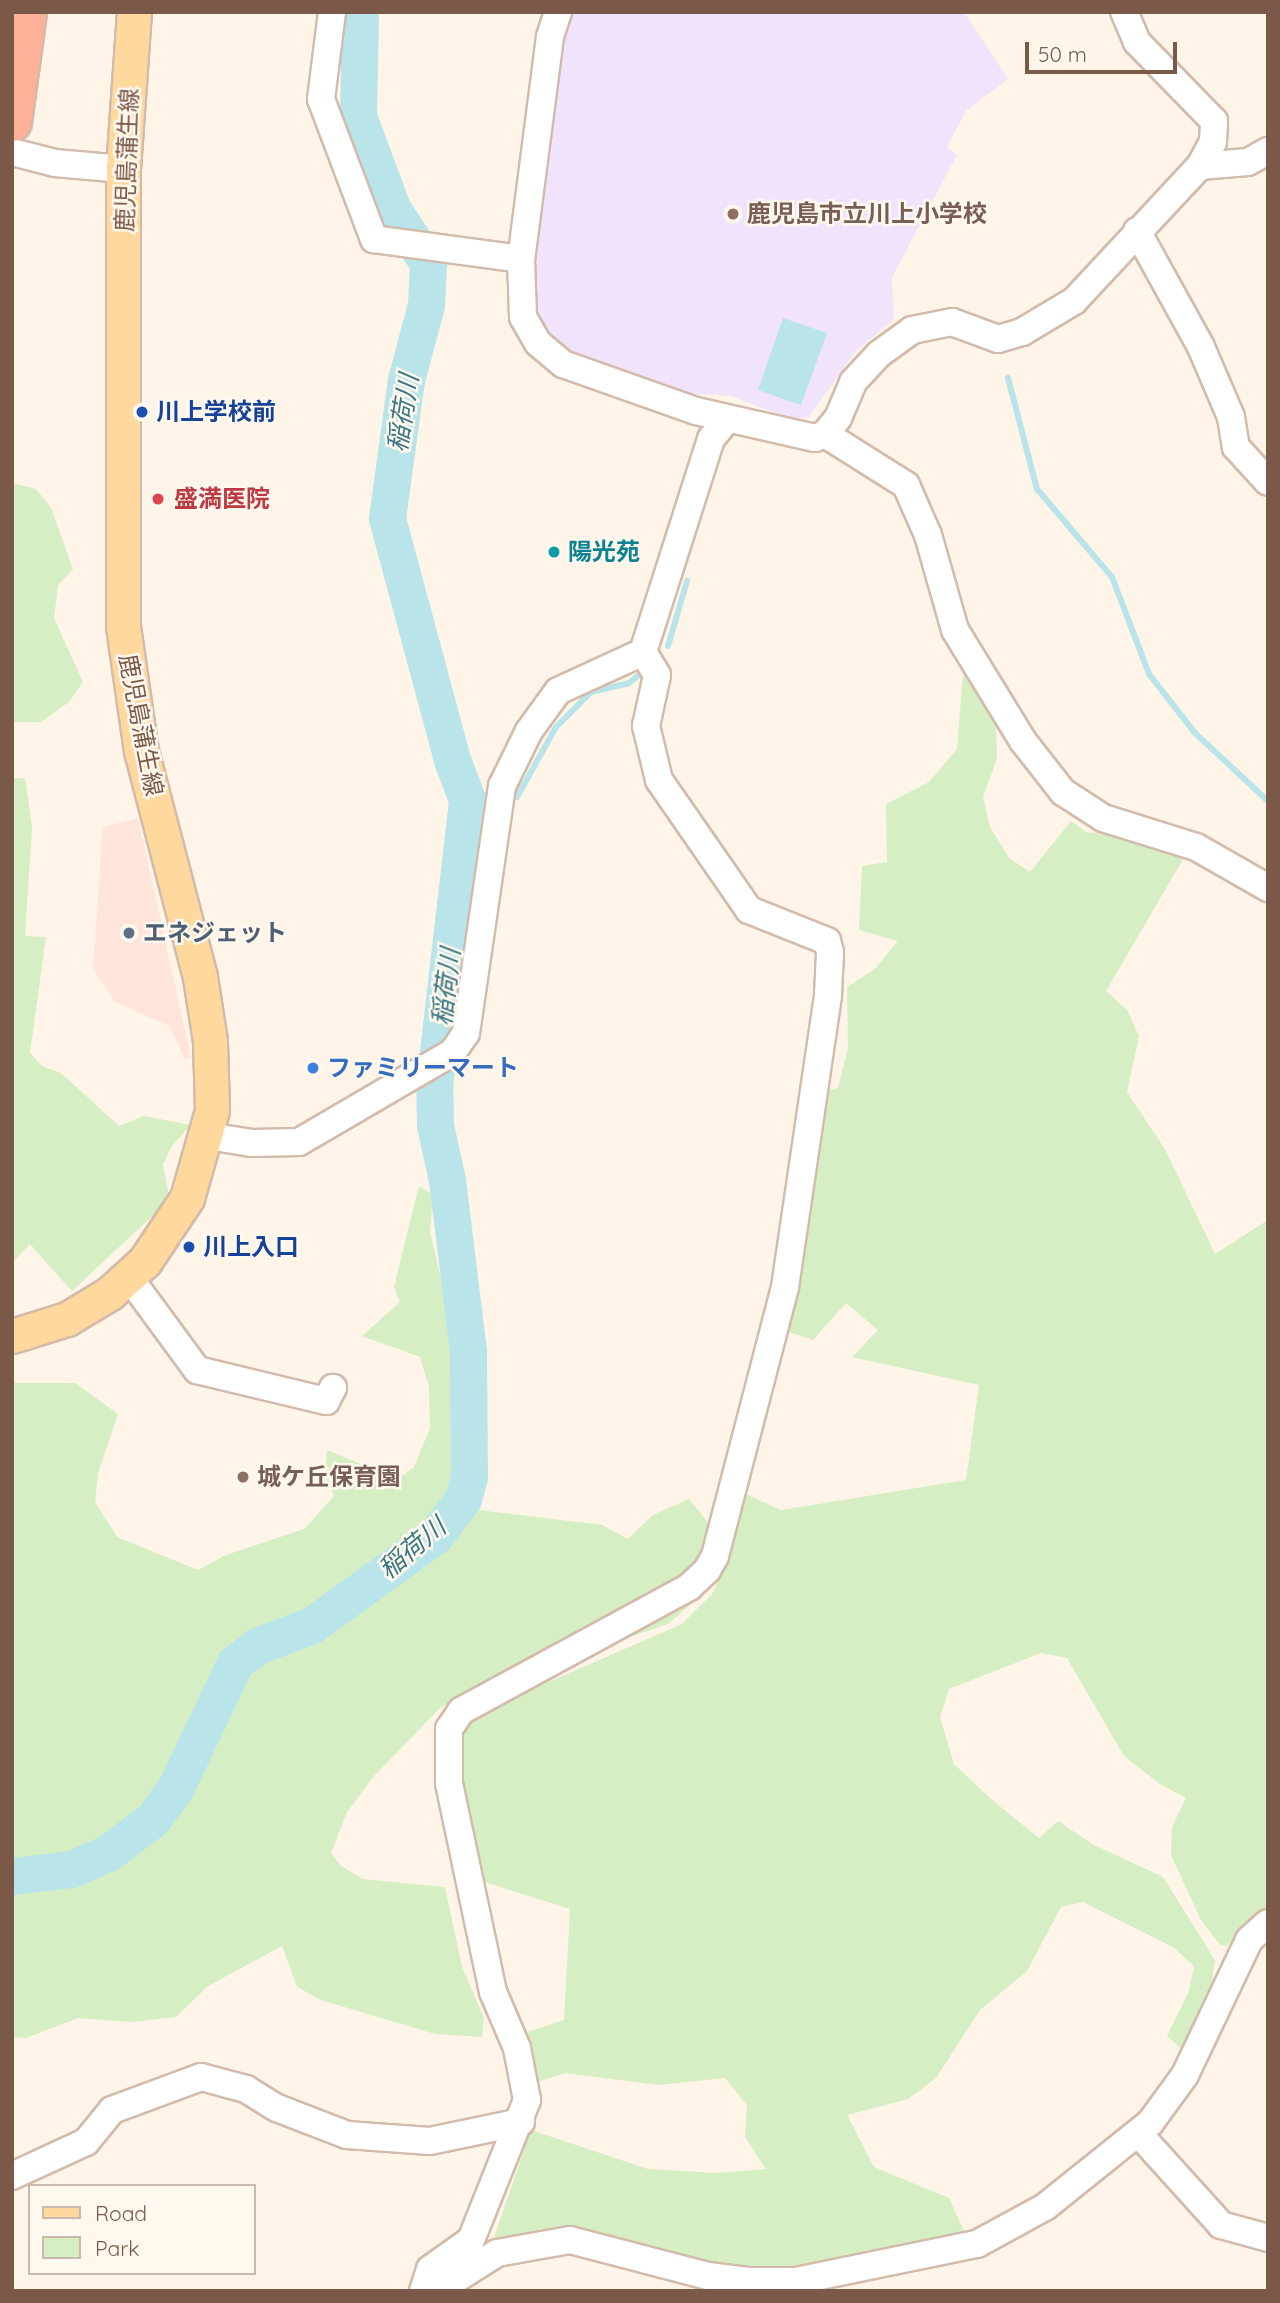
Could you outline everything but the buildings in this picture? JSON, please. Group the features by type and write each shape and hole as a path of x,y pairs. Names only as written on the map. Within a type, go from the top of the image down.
{"highway":[{"path":"12,122 27,12"}],"main road":[{"name":"鹿児島蒲生線","path":"12,1336 67,1319 128,1276 161,1240 187,1198 208,1136 208,1028 200,977 141,751 123,626 123,169 134,12"}],"street":[{"path":"332,12 321,99 374,239 521,259"},
{"path":"558,12 550,37 521,259 523,317 538,343 564,364 727,419 815,438 825,434 853,382 912,330 952,323 998,339 1022,331 1074,301 1200,166 1213,142 1214,121 1136,42 1124,12"},
{"path":"1200,166 1248,162 1268,151"},
{"path":"12,152 55,163 123,169"},
{"path":"1137,231 1201,347 1231,417 1236,447 1268,482"},
{"path":"208,1136 252,1143 299,1142 453,1052 466,1033 502,786 529,731 558,691 643,652 711,439 727,419"},
{"path":"825,434 906,485 928,535 955,630 1023,741 1063,792 1103,818 1196,847 1268,888"},
{"path":"423,2291 430,2269 471,2240 521,2122 526,2085 509,2025 493,1992 449,1783 449,1729 461,1711 689,1587 712,1564 781,1307 828,995 827,942 749,910 659,780 646,726 657,675 643,652"},
{"path":"128,1276 197,1370 326,1401 333,1388"},
{"path":"437,2291 497,2253 570,2239 708,2276 746,2281 796,2281 977,2244 1023,2222 1138,2133 1185,2074 1245,1947 1268,1923"},
{"path":"12,2176 86,2142 111,2110 201,2077 247,2089 277,2108 347,2135 430,2141 521,2122"},
{"path":"1138,2133 1221,2225 1268,2238"}],"shaded area":[{"name":"鹿児島市立川上小学校","path":"568,12 964,12 1008,79 966,111 947,147 957,155 892,277 894,319 855,352 809,417 792,419 731,396 681,393 577,355 547,333 531,308 553,89"},
{"name":"エネジェット","path":"138,818 191,1058 185,1060 170,1026 115,1002 93,969 103,827"}],"green space":[{"path":"12,483 36,489 51,508 73,569 58,585 54,618 83,682 69,702 41,722 12,722"},
{"path":"963,673 996,723 997,759 983,797 990,827 1009,858 1030,872 1071,821 1088,833 1150,828 1186,854 1106,991 1127,1010 1139,1036 1127,1092 1165,1149 1215,1254 1268,1220 1268,1908 1245,1923 1227,1946 1220,1945 1201,1920 1171,1855 1172,1827 1186,1798 1160,1784 1124,1756 1067,1658 1041,1653 949,1689 940,1717 954,1764 991,1799 1039,1838 1058,1821 1094,1845 1163,1877 1215,1960 1211,1990 1184,2051 1167,2036 1189,1991 1194,1966 1173,1947 1083,1902 1061,1907 1027,1971 980,2010 936,2078 908,2099 847,2115 874,2167 949,2198 965,2233 875,2262 750,2268 698,2262 616,2236 567,2234 489,2252 531,2130 648,2169 717,2173 766,2169 745,2137 747,2105 725,2078 658,2085 565,2073 537,2082 524,2033 564,2020 570,1909 481,1881 460,1777 459,1745 468,1720 491,1707 682,1624 712,1594 729,1556 731,1539 716,1505 717,1490 748,1495 781,1510 966,1480 979,1385 852,1357 878,1330 846,1303 813,1340 786,1331 802,1097 838,1088 848,1048 847,987 875,969 898,941 859,930 862,866 887,862 886,804 929,782 957,749"},
{"path":"12,778 25,778 32,827 25,936 46,937 30,1053 42,1066 61,1073 119,1126 144,1116 191,1125 172,1146 163,1164 168,1191 162,1207 72,1291 30,1244 12,1263"},
{"path":"419,1186 433,1195 430,1232 442,1282 480,1339 484,1426 479,1490 470,1509 602,1525 628,1539 653,1515 689,1499 707,1521 708,1538 718,1563 704,1593 668,1624 472,1690 440,1708 375,1775 347,1812 331,1853 340,1865 362,1879 445,1887 462,1967 484,2018 482,2037 435,2034 321,2000 297,1987 282,1946 208,1986 176,2017 131,2022 78,2018 26,2038 12,2037 12,1383 75,1383 118,1414 98,1473 95,1502 117,1537 198,1570 226,1555 304,1529 334,1496 325,1475 327,1450 398,1479 414,1467 430,1428 429,1387 420,1357 362,1336 400,1302 394,1287"}],"water":[{"path":"783,318 827,333 801,405 758,390"}],"waterway":[{"name":"稲荷川","path":"12,1876 71,1869 108,1853 153,1819 176,1787 235,1663 257,1646 312,1625 435,1536 463,1499 469,1476 468,1351 447,1180 435,1125 434,1086 467,799 453,763 387,518 406,380 426,305 428,263 392,208 358,116 360,12"},
{"path":"1008,378 1037,489 1112,577 1149,674 1195,733 1268,801"},
{"path":"668,646 687,581"},
{"path":"517,797 556,727 591,692 629,683 642,673"},
{"path":"464,826 482,817"}],"place":[{"name":"鹿児島市立川上小学校","path":"733,214"},
{"name":"川上学校前","path":"142,412"},
{"name":"盛満医院","path":"158,499"},
{"name":"陽光苑","path":"554,552"},
{"name":"エネジェット","path":"129,933"},
{"name":"ファミリーマート","path":"313,1068"},
{"name":"川上入口","path":"189,1247"},
{"name":"城ケ丘保育園","path":"243,1477"}]}
